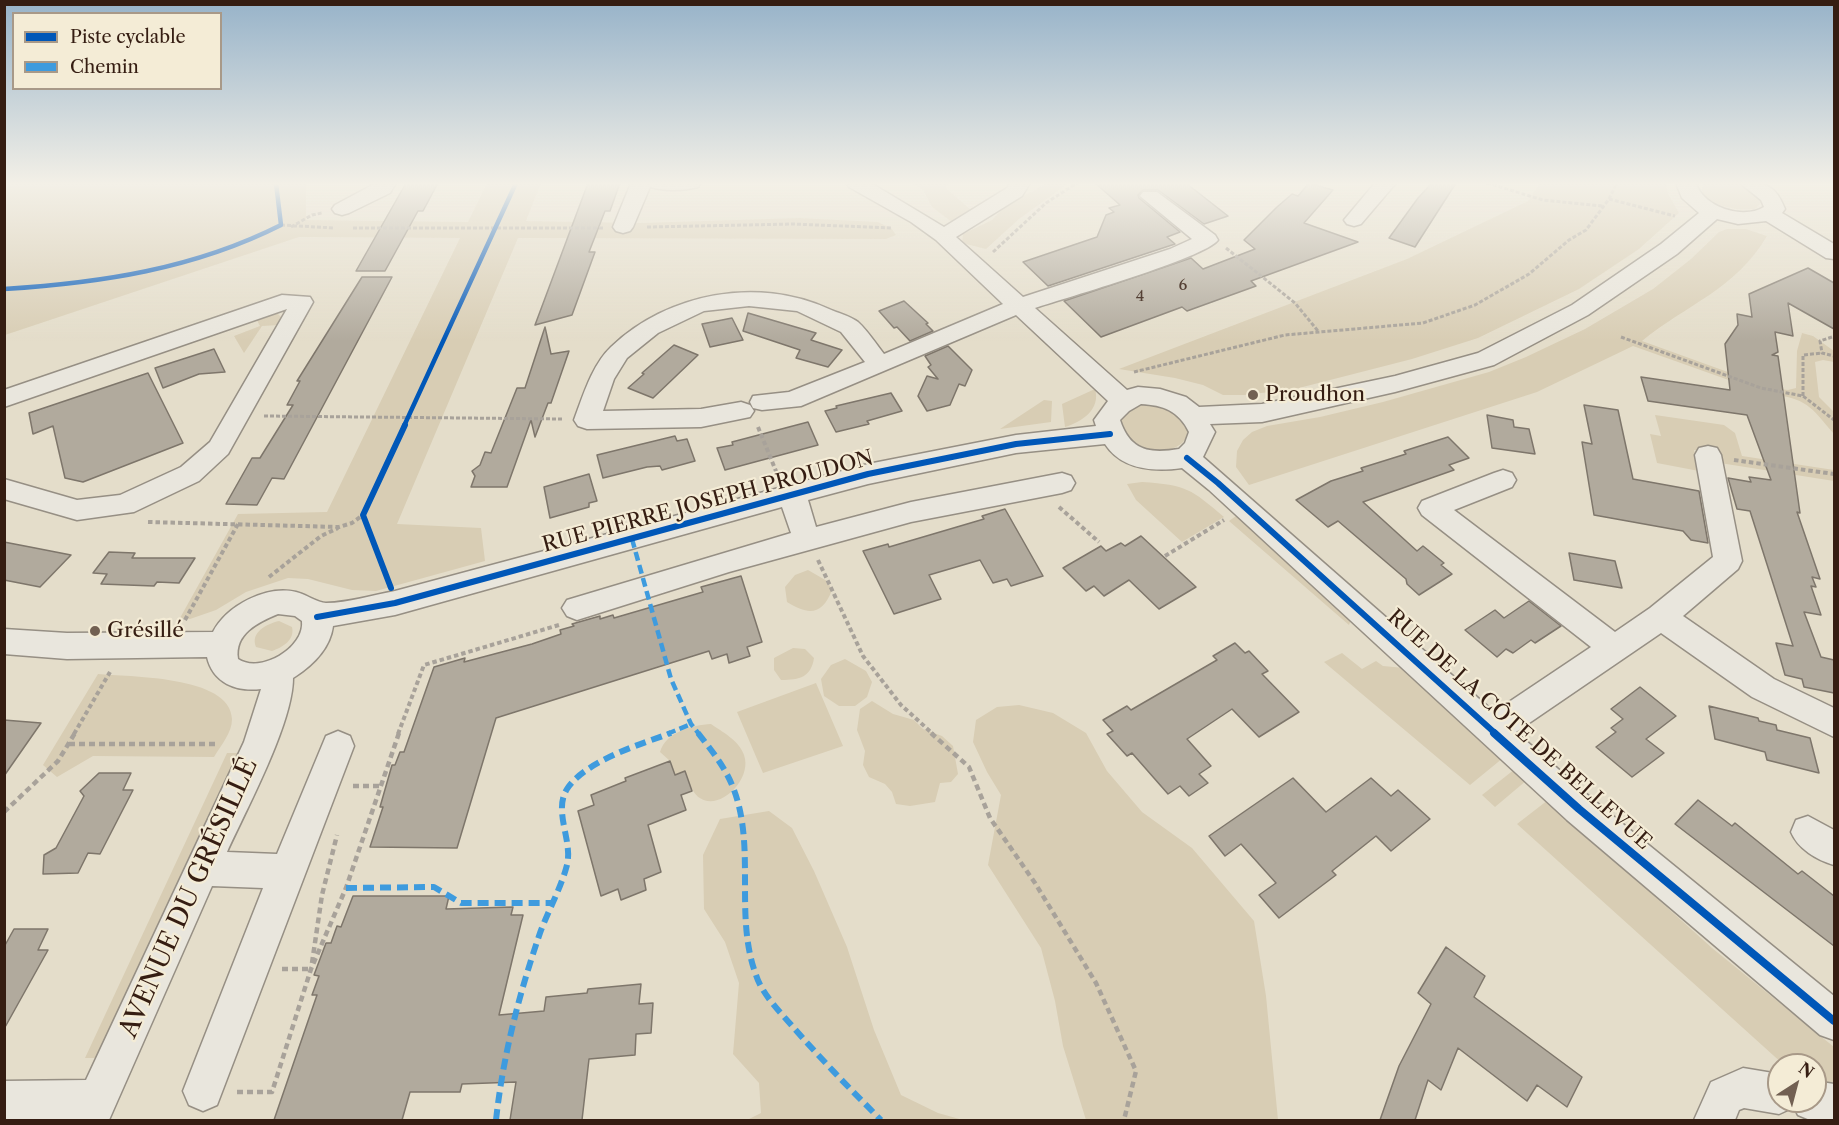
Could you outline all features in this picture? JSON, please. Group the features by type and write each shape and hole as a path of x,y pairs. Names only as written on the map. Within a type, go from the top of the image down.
{"street":[{"path":"880,365 849,327 802,306 749,299 699,304 650,328 618,353 602,379 587,420 700,418 792,400 880,365 1018,306 1178,254 1207,240 1201,236"},
{"path":"1195,416 1262,412 1395,384 1486,359 1580,310 1670,249 1686,236"},
{"path":"1805,236 1834,253"},
{"path":"943,237 1123,401"},
{"path":"4,399 282,302 302,302 219,448 190,474 124,505 77,510 4,489"},
{"path":"1138,395 1162,396 1181,403 1195,416 1202,432 1198,445 1187,458 1162,462 1140,459 1119,446 1110,434 1107,420 1123,401 1138,395"},
{"name":"RUE PIERRE JOSEPH PROUDON","path":"317,617 395,603 787,489 1016,444 1110,434"},
{"path":"1493,730 1661,617 1728,561 1708,455"},
{"name":"RUE DE LA CÔTE DE BELLEVUE","path":"1187,458 1218,483 1652,871 1834,1021"},
{"path":"1503,480 1432,508 1614,648"},
{"path":"787,489 811,546"},
{"path":"574,615 729,561 811,546 911,512 1059,494"},
{"path":"278,602 293,602 308,607 317,617 318,630 313,643 294,662 277,671 249,676 238,674 227,668 221,656 222,644 237,622 249,614 278,602"},
{"path":"1661,617 1763,687 1834,723"},
{"path":"4,641 67,646 222,644"},
{"name":"AVENUE DU GRÉSILLÉ","path":"93,1110 260,742 277,691 277,671"},
{"path":"214,1092 287,871 338,746"},
{"path":"203,868 287,871"},
{"path":"1714,1120 1725,1096 1743,1088 1767,1092"},
{"path":"4,1101 93,1110"}],"path":[{"path":"984,256 993,252 1011,236"},
{"path":"1130,374 1148,367 1285,335 1423,323 1475,305 1529,274 1577,236"},
{"path":"1218,243 1295,303 1319,331"},
{"path":"1621,337 1761,388 1803,396 1834,420"},
{"path":"1822,353 1820,341 1832,337"},
{"path":"1803,396 1803,356 1822,353 1834,356"},
{"path":"403,428 413,406"},
{"path":"752,408 787,489"},
{"path":"260,416 573,419"},
{"path":"1708,455 1834,474"},
{"path":"1059,494 1099,542"},
{"path":"264,582 321,536 352,523 363,515 368,504"},
{"path":"363,515 367,526"},
{"path":"1165,556 1230,516"},
{"path":"138,522 339,527"},
{"path":"183,625 238,524"},
{"path":"811,546 863,656 901,705 969,767 990,818 1035,883 1096,983 1136,1071 1124,1120"},
{"path":"214,1092 272,1092 311,969 346,888 379,786 424,665 574,615"},
{"path":"4,812 58,761 114,665"},
{"path":"68,744 219,744"},
{"path":"350,786 379,786"},
{"path":"311,969 322,895"},
{"path":"273,969 311,969"}],"shaded area":[{"path":"5,236 895,236 886,239 518,238 397,524 481,528 485,561 376,591 352,590 308,579 288,578 246,592 216,610 190,619 180,618 238,514 327,512 460,238 299,237 5,335"},
{"path":"963,236 1001,236 986,249 962,243"},
{"path":"1456,236 1654,236 1639,249 1579,289 1478,338 1412,359 1295,389 1223,395 1203,385 1175,378 1119,369 1407,259"},
{"path":"1715,236 1767,236 1740,270 1725,283 1642,341 1772,388 1788,390 1796,388 1797,351 1802,333 1813,336 1834,351 1834,362 1823,360 1815,362 1819,397 1834,412 1834,434 1813,410 1800,401 1768,394 1633,346 1537,392 1249,485 1236,467 1237,451 1243,440 1252,432 1267,426 1320,417 1383,402 1489,372 1585,329 1653,289 1691,259"},
{"path":"276,312 282,318 279,325 262,326 244,353 234,336 260,326 254,315"},
{"path":"1095,389 1095,403 1089,414 1065,427 1062,404"},
{"path":"1044,400 1052,401 1051,422 1000,429"},
{"path":"1144,405 1163,407 1179,416 1186,428 1186,438 1180,445 1156,450 1143,447 1131,440 1123,428 1122,419 1127,412"},
{"path":"1655,415 1724,425 1735,433 1742,456 1834,470 1834,481 1720,463 1718,454 1694,450 1699,471 1657,463 1650,434 1661,436"},
{"path":"1142,482 1188,490 1224,517 1182,542 1136,500 1127,484"},
{"path":"1236,516 1351,620 1349,625 1229,521"},
{"path":"808,570 827,581 832,590 824,605 814,611 801,609 787,602 785,587 795,575"},
{"path":"279,621 292,627 290,639 272,651 256,647 257,633"},
{"path":"793,648 805,649 814,658 812,664 804,676 781,680 774,670 774,658"},
{"path":"1342,653 1362,669 1376,661 1383,666 1404,668 1503,758 1470,785 1324,662"},
{"path":"845,659 866,671 872,682 867,697 855,706 839,706 824,696 821,679 831,665"},
{"path":"98,674 175,681 197,686 215,694 227,705 232,719 228,734 214,757 93,756 57,777 43,765"},
{"path":"816,683 843,746 763,773 737,712"},
{"path":"872,701 893,714 914,720 923,729 942,736 953,746 958,774 951,782 940,783 935,802 910,806 896,804 892,792 885,784 869,777 863,765 865,751 857,730 860,709"},
{"path":"1019,705 1053,713 1086,733 1107,771 1142,812 1192,848 1254,921 1266,996 1278,1120 1086,1120 1063,1046 1055,1001 1041,948 988,865 1001,795 973,742 976,720 997,707"},
{"path":"711,724 738,745 744,755 745,766 742,777 728,795 719,800 709,801 700,798 692,789 685,771 675,775 670,761 660,752 668,739 681,731"},
{"path":"227,753 243,753 104,1058 85,1058"},
{"path":"1515,769 1527,780 1495,807 1482,795"},
{"path":"1548,800 1712,948 1834,1047 1834,1085 1827,1085 1827,1053 1771,1053 1517,824"},
{"path":"769,811 792,828 814,871 847,947 874,1030 901,1095 938,1113 963,1120 747,1120 761,1113 759,1083 733,1054 739,983 725,942 704,909 703,855 720,819"}],"building":[{"path":"376,236 405,236 385,271 356,271"},
{"path":"568,236 595,236 589,252 595,252 572,315 535,325"},
{"path":"1171,236 1167,237 1175,244 1048,286 1023,262 1097,237"},
{"path":"1248,236 1340,236 1358,242 1251,281 1256,286 1187,311 1182,307 1101,337 1064,301 1191,258 1203,269 1255,249 1244,240"},
{"path":"1391,236 1422,236 1415,247 1389,238"},
{"path":"1808,268 1834,283 1834,329 1788,303 1793,336 1775,332 1778,352 1772,355 1778,356 1800,513 1797,512 1820,579 1812,577 1816,587 1811,586 1821,615 1804,612 1821,657 1834,660 1834,693 1804,687 1802,679 1785,675 1776,643 1793,646 1750,511 1737,509 1728,478 1751,482 1749,477 1771,480 1747,415 1648,401 1641,377 1730,390 1725,344 1738,325 1737,314 1752,317 1749,294"},
{"path":"362,277 392,277 284,479 272,478 257,505 226,504 252,458 260,458 293,405 287,405 300,381 297,381"},
{"path":"904,301 928,323 926,324 933,331 910,341 879,311"},
{"path":"748,313 816,333 811,340 842,350 828,367 796,358 800,350 743,331"},
{"path":"732,318 743,340 710,347 702,324"},
{"path":"545,327 551,354 569,351 551,403 548,403 535,437 531,420 507,487 471,487 475,476 472,471 480,465 485,452 491,453 517,388 525,388"},
{"path":"674,345 698,355 653,398 628,388 644,374 642,373"},
{"path":"948,346 972,370 965,386 959,384 950,405 927,411 918,396 927,376 938,379 928,367 931,365 925,356"},
{"path":"214,349 225,372 199,374 163,388 155,368"},
{"path":"148,373 183,443 83,482 65,478 53,426 33,434 29,413"},
{"path":"891,393 902,411 867,421 869,424 836,432 825,411 837,408 836,406"},
{"path":"1584,405 1618,410 1633,479 1699,491 1708,543 1691,540 1683,531 1594,515 1582,442 1592,444"},
{"path":"1487,415 1513,420 1514,427 1529,429 1535,454 1492,448"},
{"path":"808,422 818,445 725,470 717,448"},
{"path":"675,436 677,441 687,439 695,461 662,470 660,466 647,467 603,478 597,455"},
{"path":"1448,437 1469,458 1449,465 1454,470 1363,502 1417,551 1423,546 1444,563 1441,565 1452,574 1419,595 1407,584 1406,579 1338,521 1328,527 1296,500 1331,481 1363,471 1361,468 1406,454 1404,451"},
{"path":"589,474 597,501 589,503 589,507 550,518 544,487"},
{"path":"1005,509 1043,576 1011,586 1007,579 993,583 980,560 929,575 941,599 894,614 863,551 888,544 889,547 984,519 982,516"},
{"path":"1141,536 1196,587 1159,609 1129,580 1104,596 1094,586 1086,591 1063,568 1101,546 1106,551 1121,543 1125,546"},
{"path":"4,542 71,555 40,587 4,580"},
{"path":"109,552 135,553 132,558 195,558 179,583 157,582 154,586 101,584 107,574 93,573"},
{"path":"1569,553 1615,561 1622,588 1574,580"},
{"path":"741,576 762,642 747,647 750,656 729,663 727,654 712,659 709,651 496,718 457,848 370,847 383,807 380,807 392,765 395,765 400,752 404,752 434,667 465,658 464,662 532,644 561,634 560,630 574,626 572,624 600,616 600,619 613,615 614,618 703,592 701,587"},
{"path":"1529,601 1561,626 1535,643 1531,640 1513,653 1506,649 1497,657 1465,630 1495,610 1504,618"},
{"path":"1235,643 1245,653 1249,651 1268,671 1262,674 1299,712 1259,737 1232,709 1187,739 1211,766 1199,774 1208,783 1189,796 1180,786 1168,794 1132,753 1127,756 1107,734 1113,731 1103,720 1127,706 1131,710 1217,660 1213,656"},
{"path":"1640,687 1676,716 1646,739 1664,753 1632,777 1596,747 1616,732 1611,728 1623,719 1611,709"},
{"path":"1709,706 1758,718 1759,721 1776,725 1777,730 1810,738 1819,773 1767,760 1765,752 1715,739"},
{"path":"4,720 41,723 4,776"},
{"path":"670,761 675,775 685,771 692,791 681,795 686,810 648,825 661,872 644,879 646,890 621,900 618,889 601,896 578,811 594,805 591,795 626,781 625,778"},
{"path":"99,773 131,773 123,790 133,790 100,854 88,853 78,873 43,874 44,855 56,848 84,796 80,791"},
{"path":"1293,778 1326,812 1371,778 1391,796 1398,790 1430,819 1391,851 1376,836 1332,871 1336,875 1279,918 1259,895 1276,883 1241,844 1225,856 1209,836"},
{"path":"1698,800 1732,826 1735,823 1798,874 1802,871 1834,896 1834,946 1675,824"},
{"path":"353,896 449,896 446,909 513,907 511,915 523,915 499,1015 544,1011 546,997 587,993 588,989 641,984 639,1004 653,1003 651,1033 636,1034 635,1055 589,1059 582,1120 510,1120 516,1082 462,1084 460,1092 410,1092 402,1120 274,1120 317,995 312,995 319,976 314,975 326,943 331,943 337,926 341,927"},
{"path":"14,929 48,929 38,950 48,950 4,1029 4,947"},
{"path":"1446,947 1485,976 1474,997 1582,1077 1567,1107 1537,1085 1527,1101 1458,1048 1441,1090 1428,1080 1415,1120 1380,1120 1399,1066 1431,1004 1418,993"}],"marked path":[{"path":"632,539 671,679 691,724 724,766 735,791 742,822 747,941 756,977 777,1009 828,1067 881,1120"},
{"path":"496,1120 503,1065 516,1010 541,929 569,857 563,816 567,789 589,769 605,760 691,724"},
{"path":"346,888 434,887 461,903 551,903"}],"cycle path":[{"path":"4,289 74,284 147,272 218,253 260,236"},
{"path":"391,588 363,515 492,236"},
{"path":"317,617 395,603 868,474 1016,444 1110,434"},
{"path":"1187,458 1218,483 1579,809 1834,1021"}],"place":[{"name":"Proudhon","path":"1253,395"},
{"name":"Grésillé","path":"95,631"}]}
